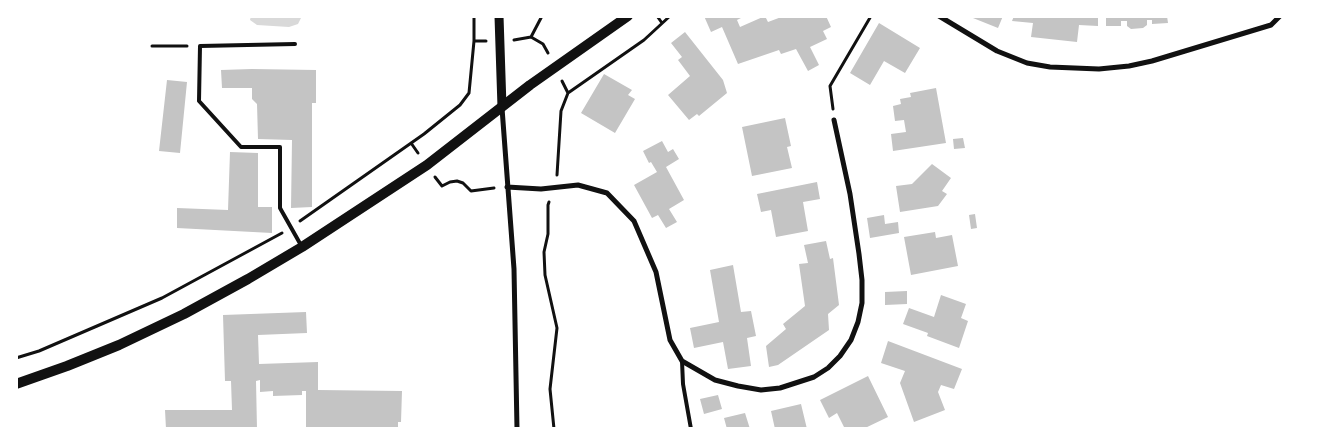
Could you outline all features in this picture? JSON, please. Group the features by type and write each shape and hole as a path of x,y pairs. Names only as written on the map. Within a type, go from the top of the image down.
{"main road":[{"path":"16,384 76,363 160,326 248,279 302,247 427,165 502,107 628,16"}],"street":[{"path":"499,16 502,107 514,269 517,429"},
{"path":"939,16 998,51 1027,62 1050,67 1099,69 1130,66 1152,61 1271,25 1280,16"},
{"path":"507,187 541,190 578,185 608,193 634,221 656,272 670,340 682,361 715,380 760,390 780,388 814,377 828,368 840,356 851,340 858,322 862,303 862,280 850,194 834,120"}],"lane":[{"path":"294,44 200,46 199,101 241,147 280,147 280,208 302,247"},
{"path":"682,361 683,384 691,429"}],"path":[{"path":"16,358 39,352 162,298 278,236 411,143 460,106 469,93 474,41 474,16"},
{"path":"531,37 542,16"},
{"path":"658,16 662,23"},
{"path":"554,429 550,390 556,328 545,275 544,252 548,234 548,204 556,188 562,111 568,94 644,40 670,16"},
{"path":"834,120 830,86 871,16"},
{"path":"152,46 200,46"},
{"path":"411,143 442,186 457,181 463,183 471,191 507,187"}],"shaded area":[{"path":"251,16 302,16 298,24 289,27 257,25 250,20"}],"building":[{"path":"704,16 740,16 741,18 737,20 740,27 765,16 768,22 784,16 826,16 831,27 823,31 827,39 810,47 819,65 808,71 796,49 781,54 779,50 738,64 722,27 711,32"},
{"path":"968,16 1003,16 998,28"},
{"path":"1014,16 1098,16 1098,26 1079,25 1077,42 1031,37 1033,23 1012,21"},
{"path":"1106,16 1167,16 1168,23 1152,24 1152,20 1147,20 1147,25 1143,28 1131,29 1127,26 1127,21 1121,21 1121,26 1106,26"},
{"path":"879,23 920,48 905,73 884,61 870,85 850,73"},
{"path":"685,32 723,80 727,93 699,116 697,114 689,120 668,95 690,76 678,60 682,57 671,43"},
{"path":"221,70 316,70 316,103 312,103 312,207 291,208 292,140 258,139 257,104 252,99 252,88 222,88"},
{"path":"604,74 632,90 628,95 635,99 615,133 581,113"},
{"path":"167,80 187,82 180,153 159,151"},
{"path":"936,88 946,143 893,151 891,134 906,132 904,120 895,121 893,106 901,104 900,99 911,97 910,93"},
{"path":"785,118 791,146 787,147 792,168 752,176 742,127"},
{"path":"963,138 965,148 954,149 953,139"},
{"path":"662,141 668,152 673,149 679,159 666,167 684,200 669,209 677,222 666,228 658,215 652,218 634,185 657,172 651,162 649,163 643,151"},
{"path":"230,152 258,153 258,207 272,207 272,233 177,228 177,208 228,210"},
{"path":"932,164 951,178 942,191 947,194 938,206 900,212 896,186 912,184"},
{"path":"817,182 820,199 803,202 808,231 776,237 771,210 761,212 757,194"},
{"path":"975,214 977,228 971,229 969,215"},
{"path":"884,215 885,224 898,222 899,233 870,238 867,218"},
{"path":"935,232 936,238 952,235 958,266 911,275 904,237"},
{"path":"826,241 830,259 833,258 839,305 828,314 829,330 778,365 769,367 766,346 786,329 783,324 805,306 799,264 808,263 804,245"},
{"path":"733,265 741,312 751,311 756,336 747,338 751,366 728,369 723,342 694,348 690,328 719,322 710,270"},
{"path":"907,291 907,304 885,305 885,292"},
{"path":"941,295 966,304 961,318 968,321 959,348 927,336 928,333 903,324 909,308 934,317"},
{"path":"306,312 307,333 258,335 259,364 318,362 318,390 402,391 401,422 398,422 398,429 306,429 306,391 302,391 302,395 273,396 273,391 260,392 260,380 256,381 257,429 166,429 165,410 232,410 231,381 225,381 223,315"},
{"path":"888,341 962,369 954,389 941,385 938,392 945,410 914,422 900,383 905,371 881,363"},
{"path":"868,376 888,417 863,429 845,429 837,413 829,418 820,400"},
{"path":"718,395 722,409 704,414 700,399"},
{"path":"801,404 807,429 775,429 771,411"},
{"path":"745,413 750,429 727,429 724,418"}]}
